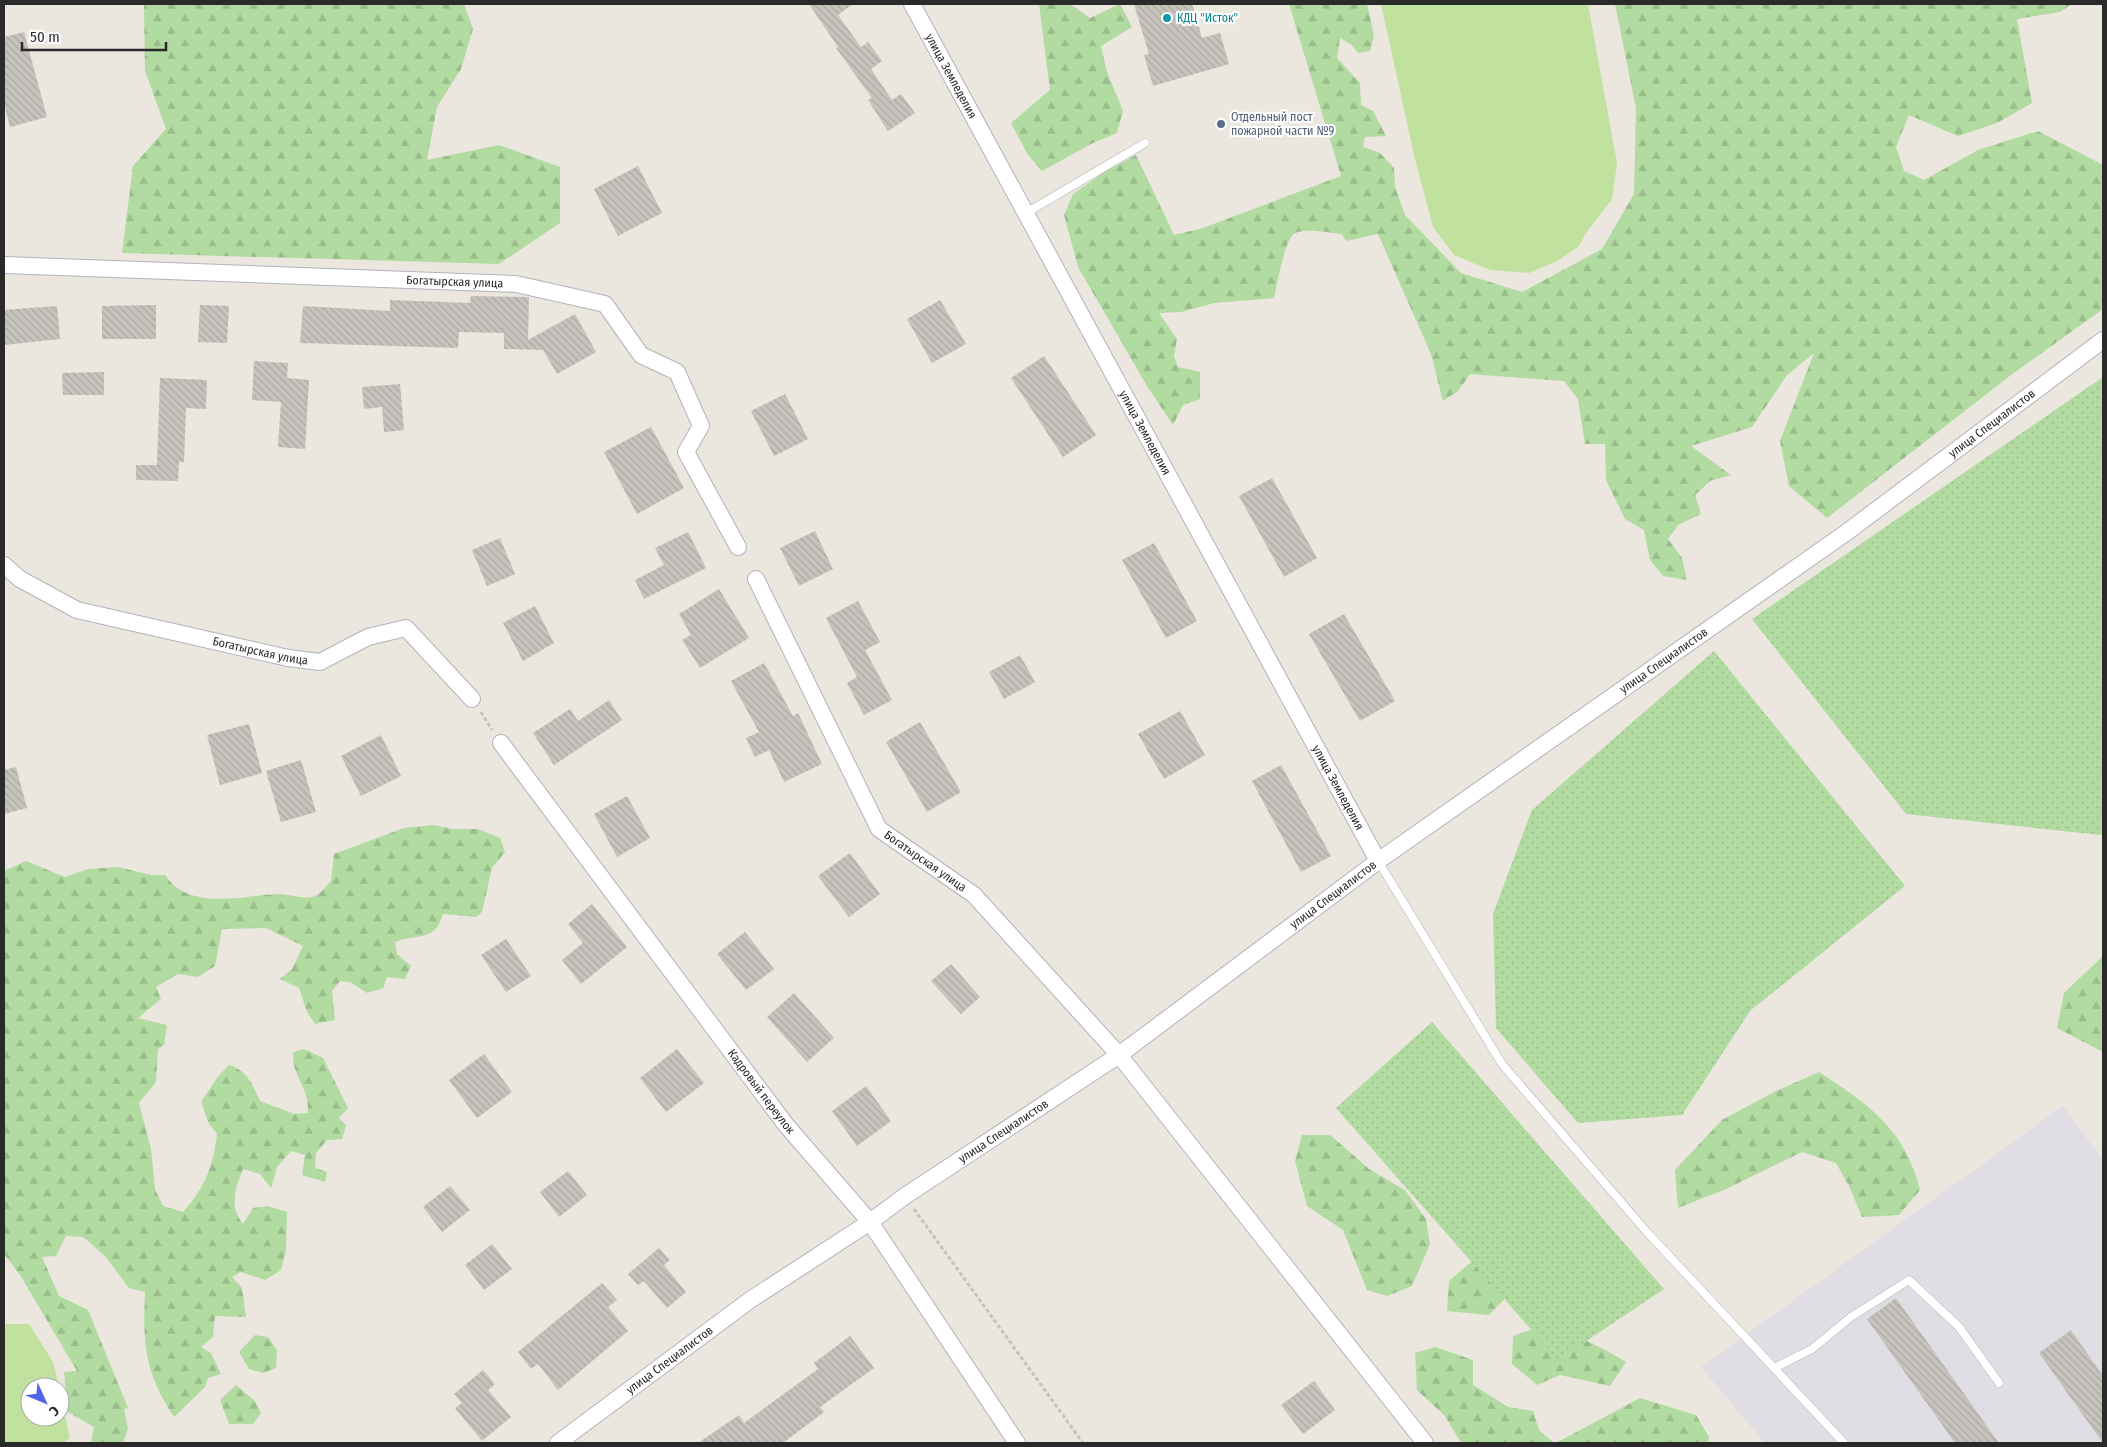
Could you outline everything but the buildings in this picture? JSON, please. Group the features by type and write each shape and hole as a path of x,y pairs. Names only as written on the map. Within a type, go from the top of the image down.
{"street":[{"name":"улица Земледелия","path":"912,4 1378,861"},
{"name":"Богатырская улица","path":"4,265 516,284 605,304 641,355 677,372 701,426 686,452 738,547"},
{"name":"улица Специалистов","path":"558,1443 750,1300 870,1222 905,1196 1118,1055 1378,861 1847,532 2103,340"},
{"name":"Богатырская улица","path":"4,565 20,579 77,610 288,658 320,662 368,637 406,628 472,699"},
{"name":"Богатырская улица","path":"756,579 878,829 974,895 1118,1055 1426,1443"},
{"name":"Кадровый переулок","path":"501,743 786,1125 870,1222 1017,1443"}],"lane":[{"path":"1026,213 1145,143"},
{"path":"1378,861 1502,1064 1646,1232 1844,1443"},
{"path":"1774,1368 1812,1349 1851,1317 1909,1280 1959,1327 1999,1383"}],"path":[{"path":"472,699 501,743"},
{"path":"905,1196 1083,1443"}],"shaded area":[{"path":"2063,1106 2103,1160 2103,1443 1765,1443 1701,1367"}],"green space":[{"path":"144,4 464,4 473,29 461,69 437,107 427,160 499,145 560,167 560,223 499,264 122,253 133,166 166,129 145,71"},
{"path":"1039,4 1070,4 1090,18 1120,4 1132,27 1101,46 1107,72 1123,111 1117,133 1091,144 1042,171 1028,155 1011,123 1050,90"},
{"path":"1289,4 1367,4 1374,35 1370,51 1358,53 1352,45 1340,38 1337,58 1360,83 1361,105 1373,111 1386,136 1365,137 1363,147 1380,153 1394,168 1395,187 1405,215 1461,273 1522,292 1602,249 1634,194 1636,108 1615,4 2072,4 2060,12 2017,19 2032,103 1997,123 1958,136 1909,115 1896,147 1904,171 1924,180 1978,150 2038,131 2103,165 2103,309 2011,375 1827,518 1789,486 1780,441 1814,353 1787,375 1752,427 1691,446 1731,475 1710,481 1695,495 1701,514 1678,525 1668,539 1682,558 1687,580 1663,576 1650,560 1644,530 1625,519 1606,480 1605,444 1585,444 1578,399 1564,381 1470,374 1458,391 1443,401 1431,354 1378,234 1346,241 1342,234 1312,231 1295,233 1291,237 1285,252 1274,298 1214,303 1181,312 1159,313 1177,339 1174,356 1178,367 1200,372 1200,399 1183,405 1173,425 1147,386 1078,267 1064,215 1073,194 1106,171 1136,155 1174,235 1203,228 1341,176"},
{"path":"1381,4 1588,4 1617,163 1612,199 1586,233 1578,247 1557,261 1529,273 1490,270 1454,255 1433,227 1415,159"},
{"path":"2103,377 2103,832 2100,835 1906,814 1752,619"},
{"path":"1714,651 1905,886 1750,1011 1682,1115 1578,1123 1496,1028 1493,914 1532,810"},
{"path":"433,825 453,829 478,829 500,838 505,852 492,868 482,912 476,917 443,914 440,923 431,933 395,942 397,954 411,966 405,979 387,977 383,988 367,993 350,982 340,981 332,991 335,1020 315,1024 307,1012 299,988 280,979 292,969 303,946 266,928 222,929 215,966 198,977 178,974 156,987 161,999 138,1018 167,1025 164,1045 158,1049 156,1082 139,1103 151,1149 155,1189 163,1206 183,1212 197,1194 207,1176 216,1145 217,1134 209,1124 201,1102 219,1075 229,1065 245,1075 252,1084 260,1101 294,1114 308,1113 306,1095 293,1061 293,1052 304,1049 323,1058 348,1108 339,1118 346,1125 342,1139 327,1140 316,1153 315,1168 327,1172 325,1182 302,1175 305,1155 291,1151 277,1167 271,1188 260,1174 243,1169 236,1190 235,1204 236,1211 243,1224 253,1208 268,1206 287,1212 286,1250 281,1270 265,1280 241,1272 232,1277 242,1288 246,1317 215,1316 213,1337 201,1347 211,1353 221,1374 208,1378 205,1387 174,1417 151,1371 145,1343 145,1292 129,1288 105,1256 83,1237 66,1236 56,1256 42,1257 59,1296 88,1310 128,1408 124,1409 128,1429 123,1443 91,1443 94,1427 70,1413 70,1377 64,1377 64,1372 77,1371 20,1275 4,1254 4,871 26,861 65,877 88,869 118,867 151,875 165,875 188,894 202,898 218,899 279,894 313,897 319,894 331,881 334,854 404,828"},
{"path":"2103,956 2103,1052 2057,1028 2064,993"},
{"path":"1432,1022 1664,1289 1558,1360 1336,1108"},
{"path":"1819,1072 1869,1107 1894,1134 1905,1150 1920,1190 1899,1215 1862,1217 1849,1186 1836,1163 1802,1152 1726,1189 1678,1208 1675,1170 1722,1120 1774,1092"},
{"path":"1302,1135 1330,1135 1369,1169 1405,1190 1426,1219 1430,1244 1412,1286 1387,1296 1367,1290 1343,1230 1307,1206 1295,1161"},
{"path":"1477,1257 1523,1280 1489,1315 1447,1311 1449,1281"},
{"path":"1552,1323 1626,1362 1610,1386 1560,1375 1537,1385 1512,1364 1513,1336"},
{"path":"4,1324 29,1324 53,1362 57,1377 20,1377 20,1427 68,1427 70,1438 63,1443 4,1443"},
{"path":"255,1335 268,1337 277,1350 276,1368 263,1373 249,1369 239,1352"},
{"path":"1435,1347 1473,1360 1473,1385 1508,1407 1533,1411 1539,1430 1554,1443 1461,1443 1445,1416 1417,1390 1415,1353"},
{"path":"236,1385 255,1401 261,1413 253,1424 229,1424 220,1400"},
{"path":"1640,1398 1696,1415 1709,1437 1708,1443 1556,1443"}],"place":[{"name":"КДЦ \"Исток\"","path":"1167,18"},
{"name":"Отдельный пост пожарной части №9","path":"1221,124"}]}
